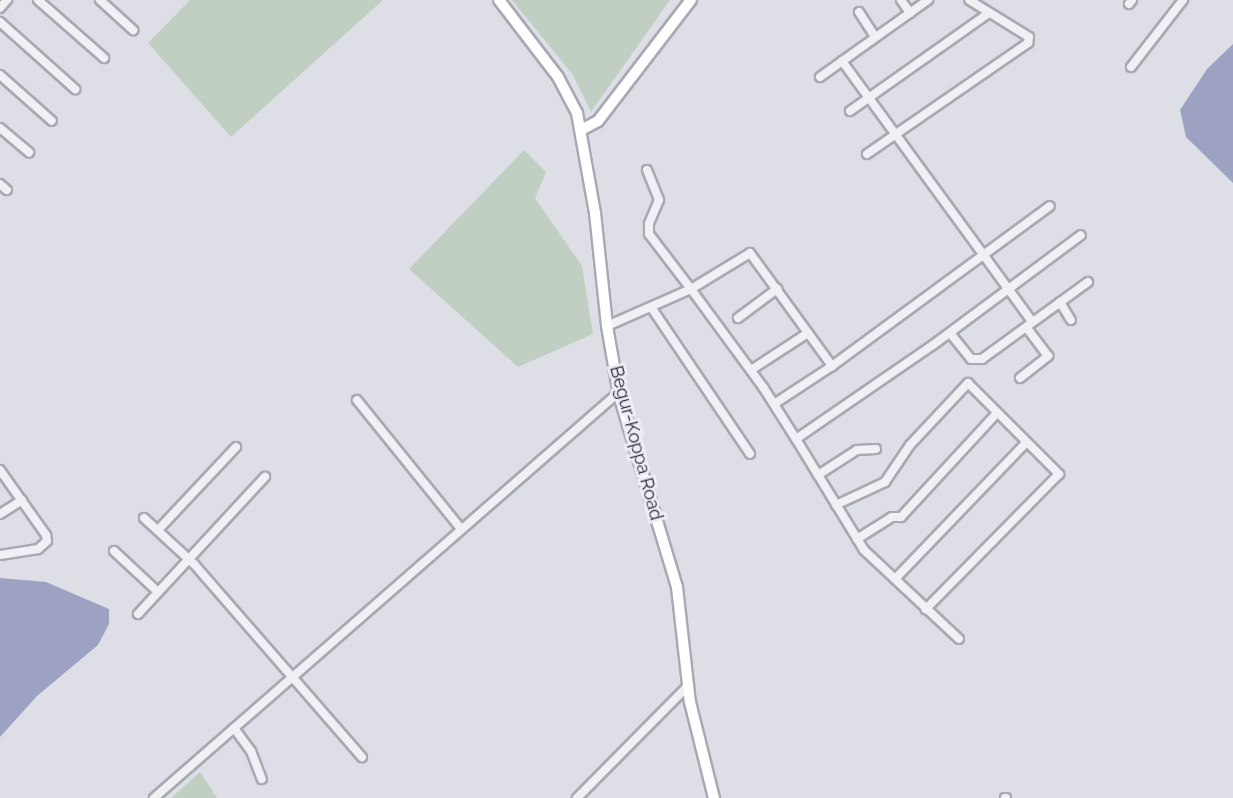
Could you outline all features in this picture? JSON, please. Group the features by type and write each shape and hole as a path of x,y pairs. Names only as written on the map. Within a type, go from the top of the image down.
{"main road":[{"name":"Begur-Koppa Road","path":"499,0 558,77 576,113 595,213 607,326 619,392 677,587 688,685 714,798"},
{"path":"580,130 598,122 691,0"}],"street":[{"path":"0,8 7,0"},
{"path":"38,0 104,58"},
{"path":"100,0 133,30"},
{"path":"901,0 910,13"},
{"path":"820,77 928,0"},
{"path":"867,154 1028,43 1029,37 969,0"},
{"path":"1131,67 1183,0"},
{"path":"859,12 876,37"},
{"path":"850,111 989,13"},
{"path":"0,22 75,89"},
{"path":"842,61 1006,291 1048,356 1020,378"},
{"path":"0,75 52,121"},
{"path":"0,128 29,152"},
{"path":"647,170 659,200 649,224 649,234 751,370 857,539 895,579 959,639"},
{"path":"774,404 832,366 1050,206"},
{"path":"796,439 950,333 1080,235"},
{"path":"607,326 691,289 750,253 832,366"},
{"path":"950,333 976,361 1088,282"},
{"path":"738,318 777,289"},
{"path":"1060,302 1071,320"},
{"path":"651,307 750,454"},
{"path":"751,370 808,333"},
{"path":"836,505 885,482 910,445 968,383 1059,474 926,609"},
{"path":"154,798 619,392"},
{"path":"357,400 461,528"},
{"path":"857,539 892,517 901,518 997,412"},
{"path":"895,579 1028,442"},
{"path":"158,530 236,447"},
{"path":"818,475 857,450 876,449"},
{"path":"0,470 47,541 38,549 0,555"},
{"path":"138,614 265,477"},
{"path":"0,514 22,500"},
{"path":"144,518 189,558 362,757"},
{"path":"114,551 158,592"},
{"path":"577,798 688,685"},
{"path":"234,728 256,759 262,779"}],"green space":[{"path":"190,0 383,0 231,137 148,43"},
{"path":"512,0 670,0 591,112 573,75"},
{"path":"524,150 546,172 535,198 582,266 593,334 518,367 409,269"},
{"path":"200,772 217,798 171,798"}],"water":[{"path":"1233,44 1233,183 1186,137 1180,110 1207,69"},
{"path":"0,578 46,582 109,609 109,624 98,645 37,696 0,737"}]}
